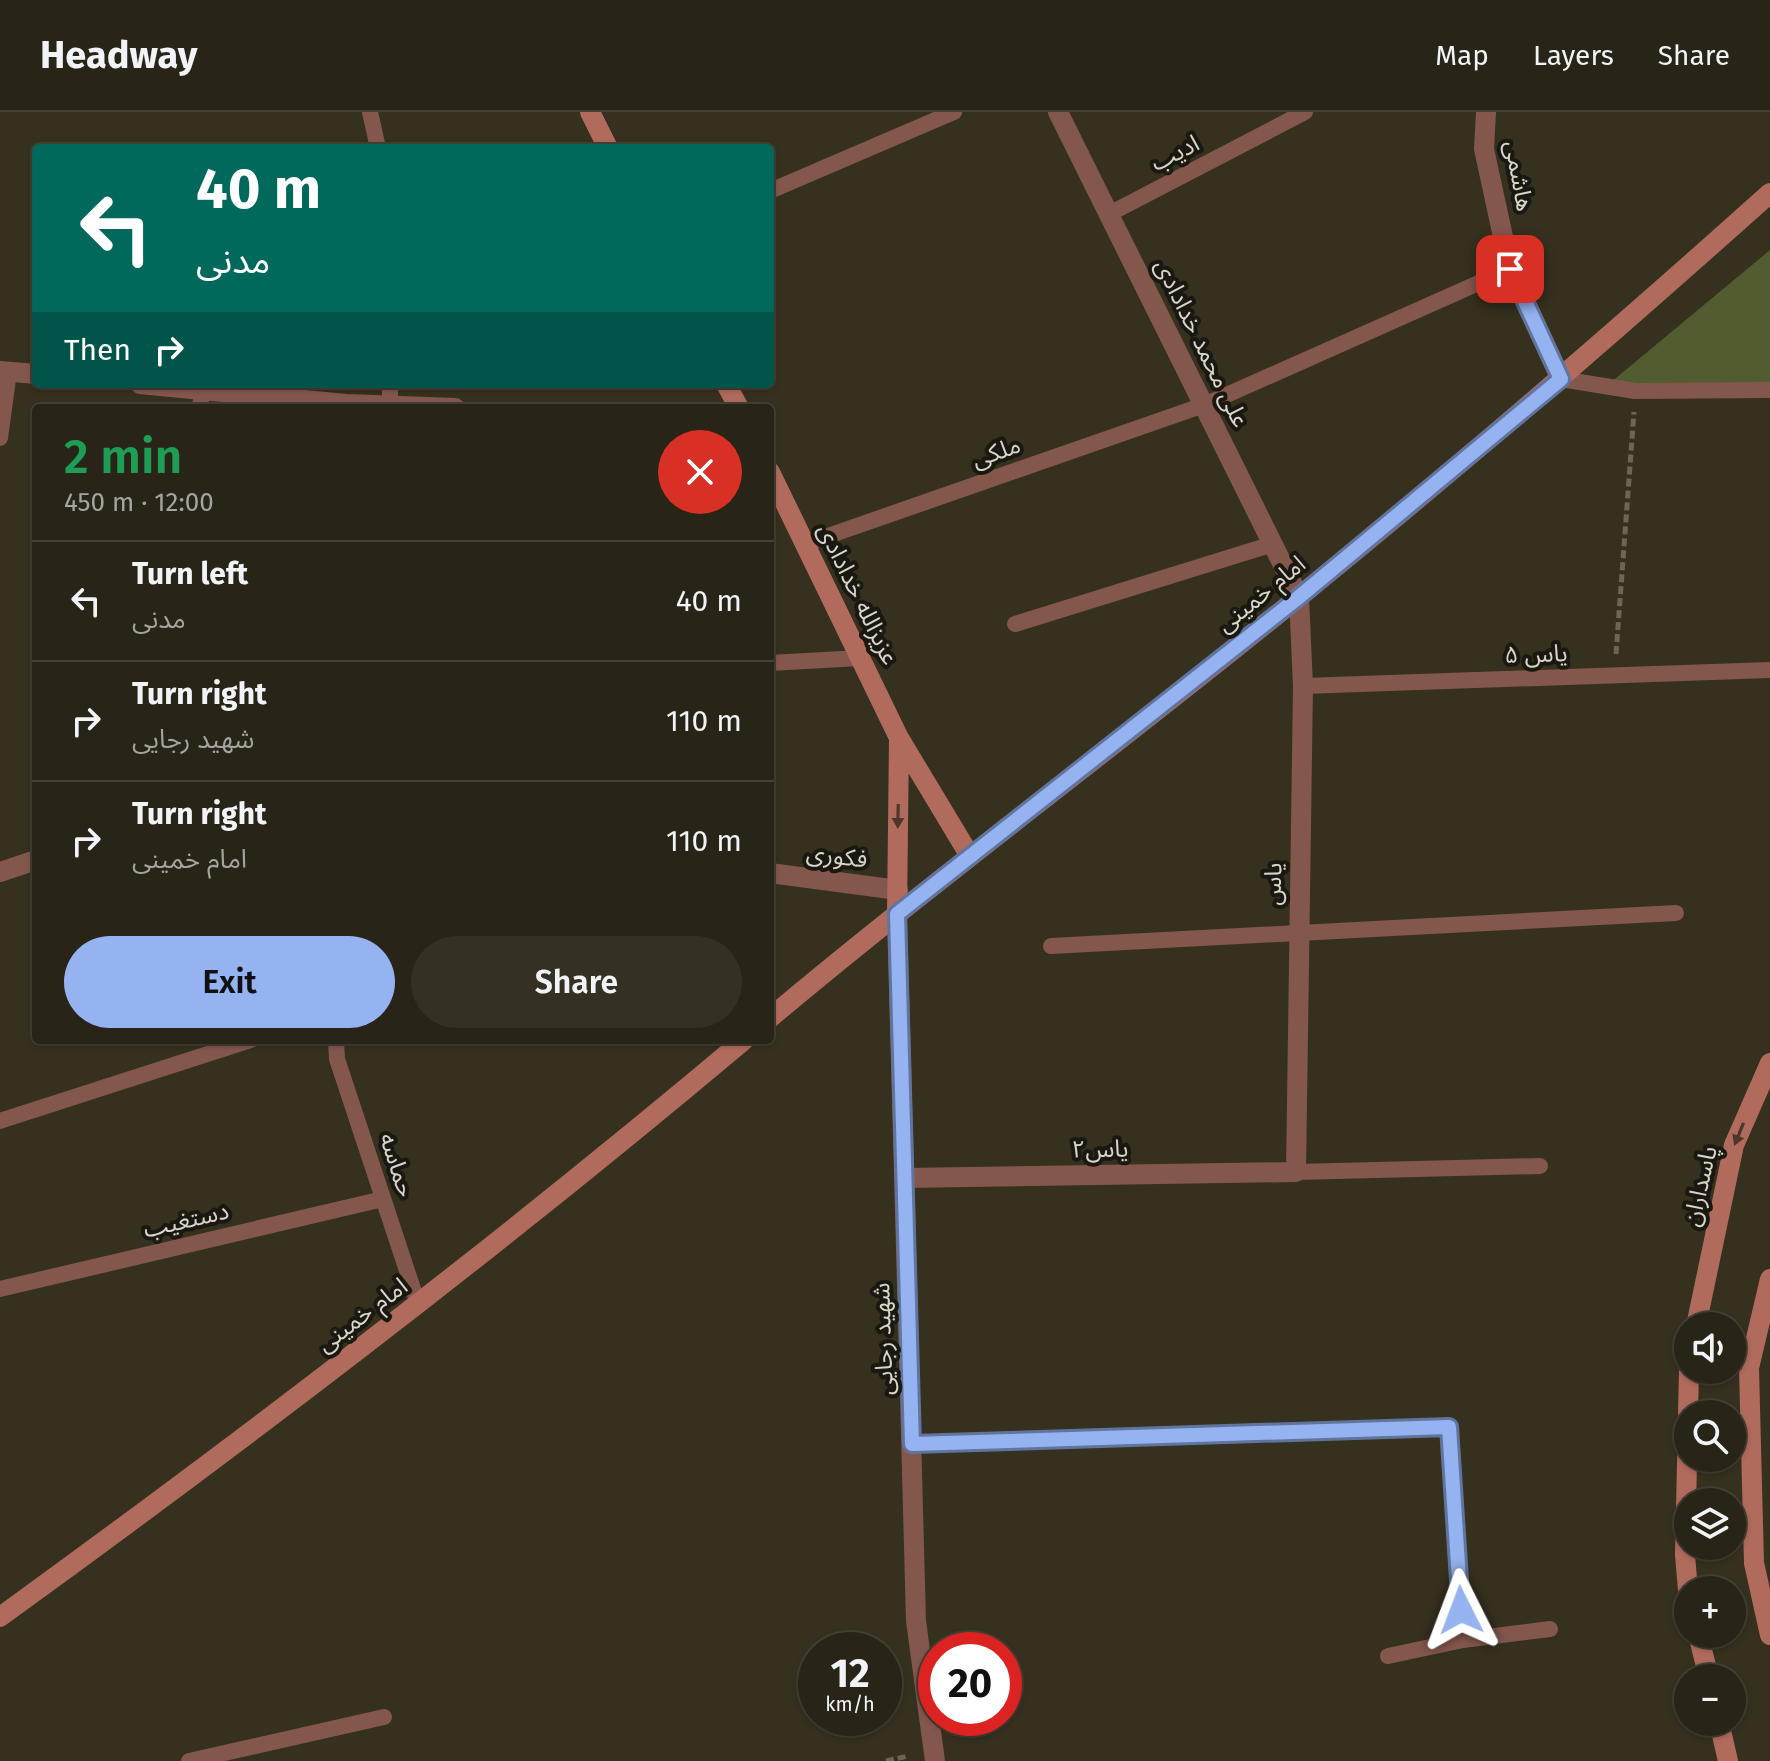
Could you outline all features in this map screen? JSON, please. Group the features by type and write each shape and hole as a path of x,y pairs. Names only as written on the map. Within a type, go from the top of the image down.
{"main road":[{"path":"590,112 606,144"},
{"name":"امام خمینی","path":"774,1015 1299,597 1561,379 1770,193"},
{"name":"عزیزالله خدادادی","path":"774,480 899,738 970,856"},
{"path":"897,914 899,738"},
{"name":"امام خمینی","path":"0,1617 174,1491 567,1190 739,1044"},
{"name":"پاسداران","path":"1699,1312 1734,1145 1770,1063"},
{"path":"1770,1279 1749,1368 1754,1563 1770,1635"},
{"path":"1687,1472 1687,1576"},
{"path":"1722,1736 1728,1761"}],"street":[{"name":"علی محمد خدادادی","path":"1058,112 1299,597"},
{"name":"هاشمی","path":"1486,112 1484,149 1510,269 1561,379"},
{"path":"4,371 32,374"},
{"path":"156,388 201,399 319,404"},
{"name":"یاس","path":"1296,1172 1303,686 1299,597"},
{"path":"0,872 32,861"},
{"name":"فکوری","path":"774,874 898,890"},
{"name":"شهید رجایی","path":"897,914 916,1621 935,1761"},
{"name":"یاس۲","path":"904,1178 1296,1172"}],"lane":[{"path":"370,112 377,144"},
{"path":"774,189 954,112"},
{"name":"ادیب","path":"1109,214 1305,112"},
{"name":"ملکی","path":"805,544 1204,405 1510,269"},
{"path":"0,438 4,371"},
{"path":"1561,379 1635,391 1770,390"},
{"path":"1015,624 1273,544"},
{"path":"774,663 860,658"},
{"name":"یاس ۵","path":"1303,686 1770,670"},
{"path":"1051,946 1676,913"},
{"path":"0,1121 239,1044"},
{"name":"حماسه","path":"336,1044 337,1059 418,1304"},
{"path":"1296,1172 1540,1166"},
{"name":"دستغیب","path":"0,1289 383,1199"},
{"path":"912,1444 1449,1427 1463,1640"},
{"path":"1388,1656 1463,1640 1550,1629"},
{"path":"189,1761 384,1717"}],"path":[{"path":"1614,675 1635,391"}],"green space":[{"path":"1770,250 1770,385 1604,388"}],"route":[{"path":"1461,1610 1449,1427 912,1444 897,914 1299,597 1561,379 1510,269"}]}
